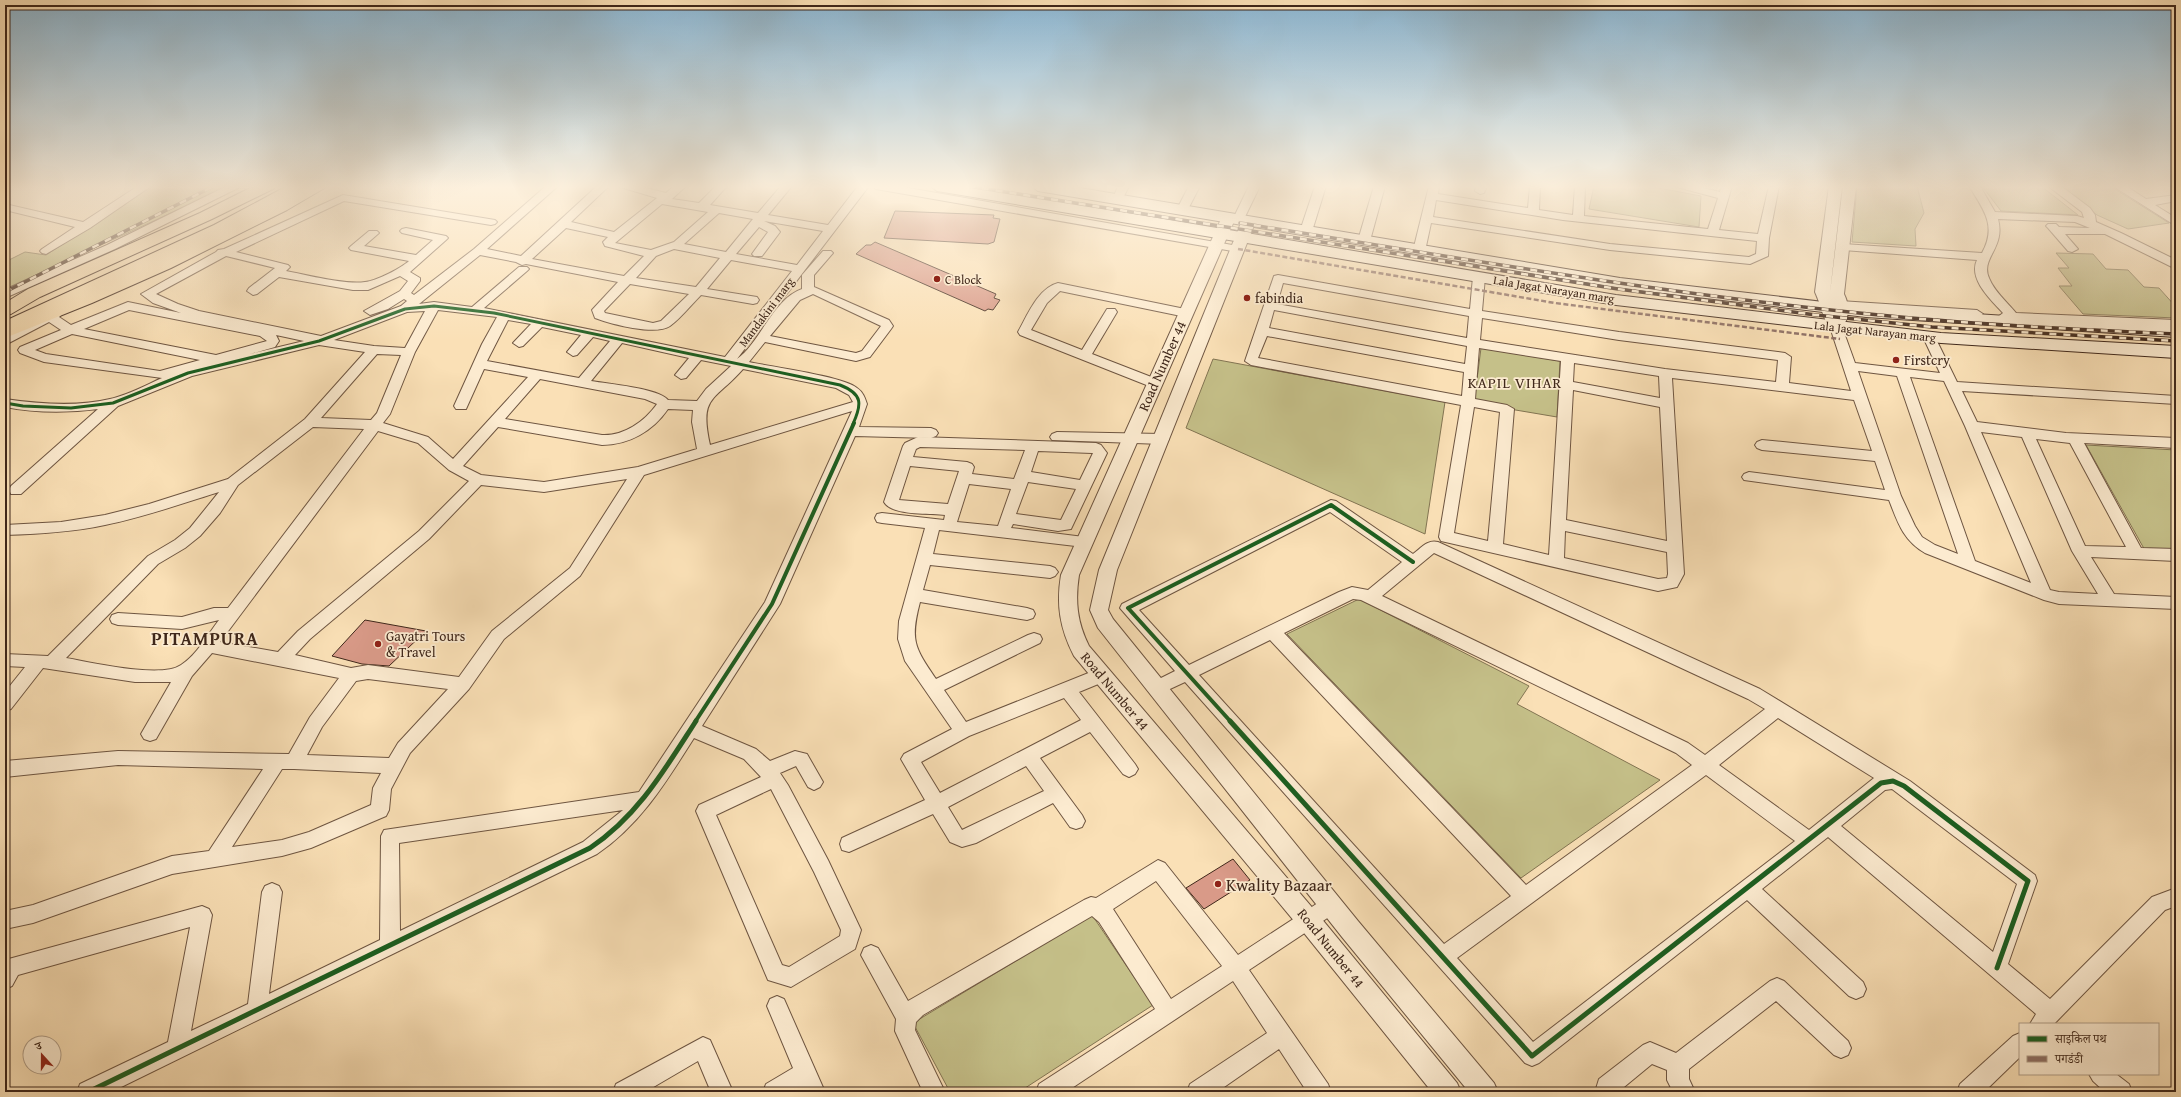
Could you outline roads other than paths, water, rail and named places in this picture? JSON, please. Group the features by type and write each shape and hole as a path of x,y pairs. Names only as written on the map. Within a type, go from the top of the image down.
{"main road":[{"path":"5,310 34,293 159,237"},
{"path":"5,318 183,237"},
{"path":"5,328 202,237"},
{"path":"5,332 56,314 219,237"},
{"name":"Lala Jagat Narayan marg","path":"1267,237 1479,277 1616,300 1929,337 2176,352"},
{"name":"Lala Jagat Narayan marg","path":"1301,237 1419,248 1620,283 1834,306 2176,332"}],"street":[{"path":"46,251 68,237"},
{"path":"5,294 131,237"},
{"path":"88,1092 590,848 611,834 628,819 644,800 772,604 850,432 860,404 857,395 847,387 540,322 475,310 434,306 408,301 384,306 370,311 351,324 317,337 303,337 179,309 154,300 147,294 260,237"},
{"path":"369,237 355,248 418,259"},
{"path":"277,273 360,287 373,284 401,272 442,238 438,237"},
{"path":"5,403 23,406 71,408 113,403 188,373 203,366 218,359 271,344 273,341 271,337 264,333 128,306 24,350 37,356 148,374 165,374 203,366 319,341 408,301 478,251 494,237"},
{"path":"475,310 551,237"},
{"path":"615,237 609,242 609,244 652,254"},
{"path":"684,237 674,246 652,254 598,310 599,315 609,320 660,326 666,324 699,291 746,237"},
{"path":"758,254 770,237"},
{"name":"Mandakini marg","path":"735,364 772,304 823,237"},
{"name":"Road Number 44","path":"1230,237 1186,313 1129,438 1070,575 1066,598 1067,614 1071,630 1081,650 1308,920 1448,1092"},
{"name":"Road Number 44","path":"1232,237 1162,439 1108,570 1099,610 1105,623 1157,688 1331,905 1485,1092"},
{"path":"1360,237 1419,248 1422,237"},
{"path":"1550,237 1610,246 1750,262 1762,256 1763,238 1756,237"},
{"path":"1829,237 1822,292 1834,306"},
{"path":"1844,237 1837,294 1834,306 1836,327 1894,496 1908,528 1917,541 1930,549 1969,565 2044,594 2059,598 2110,602 2176,604"},
{"path":"1994,237 1985,257 1981,262 1980,271 1983,280 2014,320 2176,324"},
{"path":"2062,237 2072,249"},
{"path":"2121,237 2176,265"},
{"path":"206,244 224,254 284,267 253,291"},
{"path":"674,246 799,269"},
{"path":"1843,247 1985,257"},
{"path":"478,251 523,265 753,300"},
{"path":"808,290 808,275 827,253"},
{"path":"2163,258 2176,256"},
{"path":"401,272 414,278 408,301"},
{"path":"1479,277 1468,401 1446,537 1658,585 1672,583 1676,574 1665,373"},
{"path":"1495,548 1508,408 1251,361 1278,279 1619,336 1785,357 1782,387"},
{"path":"1154,382 1024,332 1054,289 1058,287 1186,313"},
{"path":"704,451 699,417 701,406 735,364 763,338 788,306 800,294 808,290 816,291 885,323 885,330 866,354 856,357 763,338"},
{"path":"772,304 788,306"},
{"path":"150,734 186,671 208,646 383,414 409,352 434,306"},
{"path":"1270,306 1473,343 1665,373 1860,396"},
{"path":"1085,355 1111,312"},
{"path":"5,341 56,314 70,330 218,359"},
{"path":"461,406 505,315"},
{"path":"519,343 540,322"},
{"path":"1262,331 1471,369"},
{"path":"573,352 590,333"},
{"path":"1929,337 1972,426 2044,594"},
{"path":"582,383 619,339"},
{"path":"319,341 374,350 409,352"},
{"path":"5,704 45,662 153,560 180,544 195,532 215,509 233,482 310,422 374,350"},
{"path":"681,375 697,356"},
{"path":"1556,562 1568,358"},
{"path":"480,364 647,395 660,399 664,404 701,406"},
{"path":"1850,366 1902,372 1952,382 2176,400"},
{"path":"1902,372 1969,565"},
{"path":"454,467 537,375"},
{"path":"1566,386 1667,404"},
{"path":"16,490 113,403"},
{"path":"495,422 602,440 618,440 631,434 660,411 664,404"},
{"path":"310,422 375,425 423,440 454,467 478,480 544,487 639,472 860,404"},
{"path":"1972,426 2074,438 2176,443"},
{"path":"850,432 1162,439"},
{"path":"2027,433 2080,551 2110,602"},
{"path":"2074,438 2137,554"},
{"path":"882,518 946,519 1006,525 1066,525 1100,453 1096,448 918,442 910,446 890,502 897,506 946,519"},
{"path":"963,731 911,656 906,639 907,621 925,559 946,519 965,473 973,444"},
{"path":"1762,444 1880,457"},
{"path":"1006,525 1033,446"},
{"path":"905,461 965,473 1085,486"},
{"path":"5,920 33,914 157,869 215,858 251,854 312,840 380,810 382,788 392,766 404,748 463,684 498,635 575,572 585,559 639,472"},
{"path":"1749,476 1894,496"},
{"path":"282,659 304,635 366,585 424,535 478,480"},
{"path":"5,530 61,527 105,520 151,510 233,482"},
{"path":"1413,562 1331,506 1128,608 1532,1056 1809,841 1881,783 1893,781"},
{"path":"1558,524 1674,548"},
{"path":"1006,525 1084,542"},
{"path":"1370,597 1433,546 1754,694 1893,781 1904,786 2028,881 1997,968"},
{"path":"2080,551 2176,556"},
{"path":"925,559 1050,572"},
{"path":"1157,688 1344,596 1352,593 1370,597 1682,748 1809,841"},
{"path":"915,595 1027,614"},
{"path":"118,619 182,623 214,614 232,614"},
{"path":"1272,632 1525,897"},
{"path":"933,688 1034,639"},
{"path":"208,646 323,667 351,674 368,672 463,684"},
{"path":"5,660 45,662 152,676 178,675 186,671"},
{"path":"215,858 351,674"},
{"path":"1056,792 970,837 962,839 956,836 938,803 910,759 963,731 1102,675"},
{"path":"1067,689 1129,769"},
{"path":"1443,957 1706,765 1777,709"},
{"path":"849,844 938,803 1093,722"},
{"path":"691,729 750,754 771,775 782,790 821,866 851,930 848,942 791,977 775,972 705,811 771,775 795,758 801,759 814,782"},
{"path":"1029,756 1076,821"},
{"path":"5,769 104,758 392,766"},
{"path":"390,946 390,836 644,800"},
{"path":"1828,826 1997,968 2043,1021 2159,903 2176,897"},
{"path":"1098,908 1158,868 1235,967 1320,1092"},
{"path":"1748,888 1856,989"},
{"path":"257,1010 272,892"},
{"path":"1047,1092 1331,905"},
{"path":"906,1017 916,1008 1080,911 1091,906 1098,908 1106,916 1168,1012"},
{"path":"5,979 12,967 202,915 177,1049"},
{"path":"871,955 906,1017 905,1031 934,1092"},
{"path":"1678,1064 1778,988 1842,1048"},
{"path":"778,1006 814,1092"},
{"path":"1198,1092 1282,1035"},
{"path":"1968,1092 2019,1044"},
{"path":"624,1092 703,1047 722,1092"},
{"path":"1606,1092 1607,1087 1650,1052 1678,1064"},
{"path":"1678,1064 1678,1080 1684,1092"},
{"path":"774,1092 805,1073"},
{"path":"2101,1075 2121,1092"}],"railway":[{"path":"5,292 113,237"},
{"path":"1291,237 1618,289 1816,315 1932,327 2176,341"},
{"path":"1329,237 1626,284 1704,295 1859,313 1977,323 2176,334"}],"place":[{"name":"C Block","path":"937,279"},
{"name":"fabindia","path":"1247,298"},
{"name":"Firstcry","path":"1896,360"},
{"name":"Gayatri Tours & Travel","path":"378,644"},
{"name":"Kwality Bazaar","path":"1218,884"}],"district":[{"name":"KAPIL VIHAR","path":"1515,382"},
{"name":"PITAMPURA","path":"205,638"}]}
